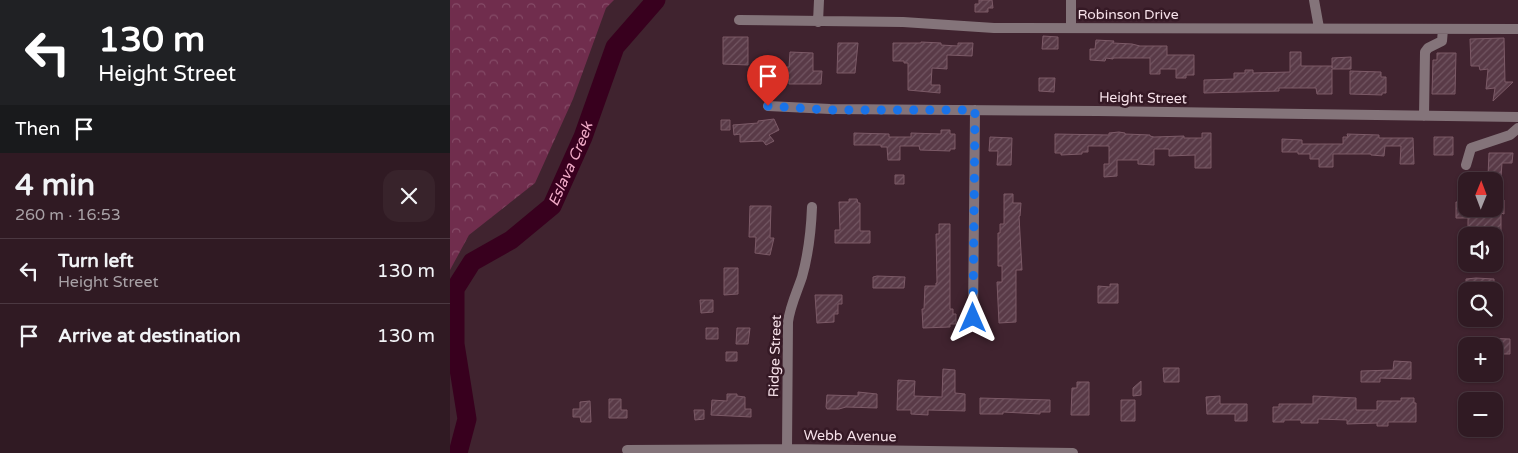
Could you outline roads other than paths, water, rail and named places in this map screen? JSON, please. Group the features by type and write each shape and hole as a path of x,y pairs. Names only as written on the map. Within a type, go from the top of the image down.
{"street":[{"path":"818,22 819,0"},
{"path":"1071,0 1071,28"},
{"path":"1314,0 1319,28"},
{"name":"Robinson Drive","path":"739,20 902,22 994,28 1518,29"},
{"path":"1424,116 1425,52 1428,48 1442,41 1443,29"},
{"name":"Height Street","path":"768,106 830,110 1518,117"},
{"path":"973,318 975,110"},
{"path":"1466,165 1471,148 1510,135 1518,128"},
{"name":"Ridge Street","path":"787,449 788,322 790,308 802,277 811,239 812,207"},
{"name":"Webb Avenue","path":"627,450 787,449 848,452 1073,453"}],"waterway":[{"name":"Eslava Creek","path":"458,453 467,419 455,344 455,289 472,262 511,240 552,206 583,137 615,47 656,0"}]}
